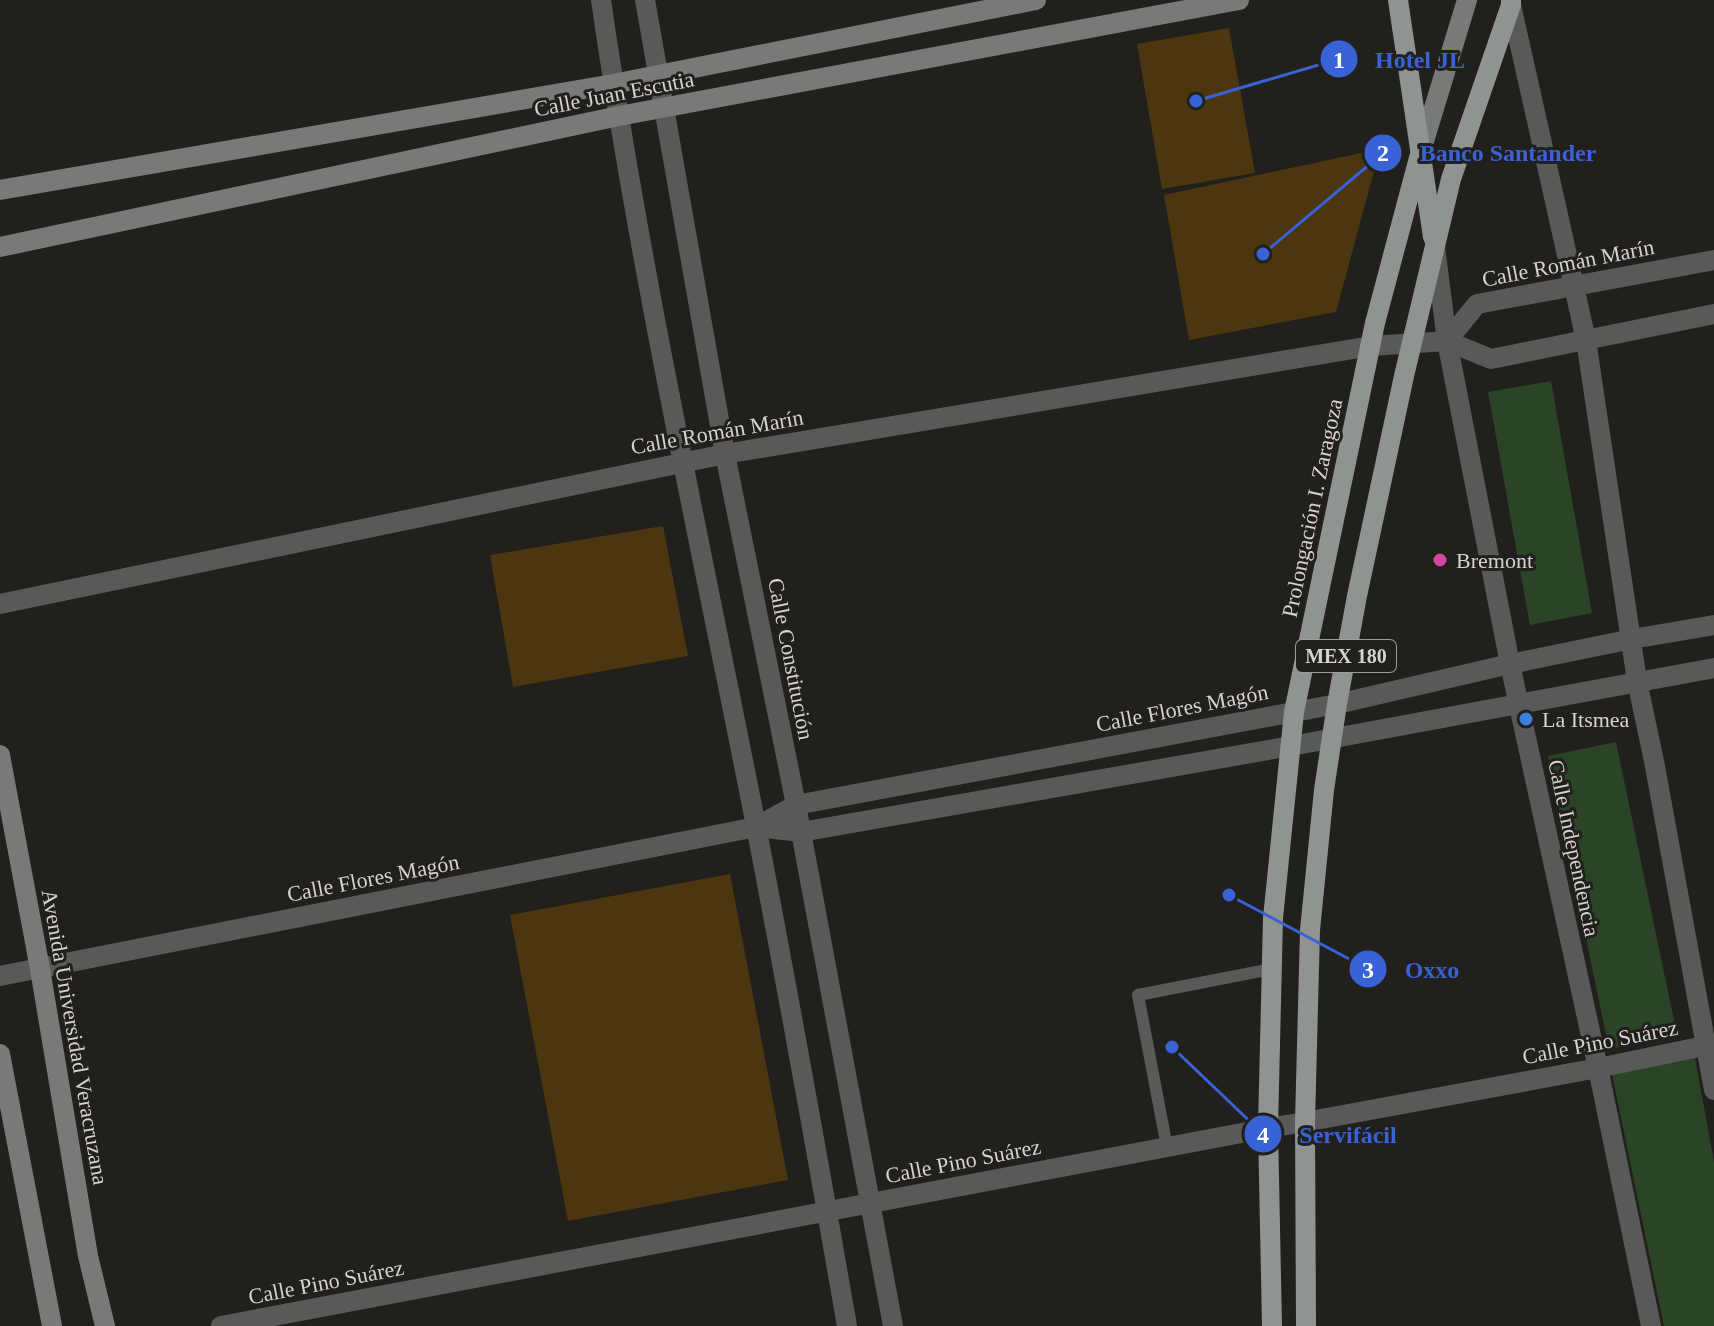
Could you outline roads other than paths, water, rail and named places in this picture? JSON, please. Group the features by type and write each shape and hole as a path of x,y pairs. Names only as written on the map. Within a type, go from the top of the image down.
{"main road":[{"name":"Calle Juan Escutia","path":"0,190 613,84 1036,0"},
{"name":"Calle Juan Escutia","path":"0,247 619,116 1239,0"},
{"name":"Calle Independencia","path":"1398,0 1435,247"},
{"name":"Prolongación I. Zaragoza","path":"1272,1326 1268,1128 1273,918 1294,712 1375,323 1420,154 1467,0"},
{"name":"MEX 180","path":"1306,1326 1305,1122 1310,930 1324,790 1337,704 1357,596 1451,179 1512,2"},
{"name":"Avenida Universidad Veracruzana","path":"0,755 88,1256 105,1326"},
{"path":"0,1054 52,1326"}],"street":[{"path":"601,0 613,84 682,462 756,827 847,1326"},
{"name":"Calle Constitución","path":"645,0 725,454 796,805 893,1326"},
{"path":"1512,2 1586,340 1637,681 1710,1044 1714,1090"},
{"name":"Calle Independencia","path":"1435,247 1447,341 1525,740 1598,1068 1651,1326"},
{"name":"Calle Román Marín","path":"1447,341 1477,304 1714,260"},
{"name":"Calle Román Marín","path":"0,604 725,454 1371,346 1447,341 1491,359 1714,314"},
{"name":"Calle Flores Magón","path":"756,827 796,805 1337,704 1510,664 1714,625"},
{"name":"Calle Flores Magón","path":"0,976 756,827 801,832 1714,668"},
{"name":"Calle Pino Suárez","path":"221,1326 1598,1068 1710,1044"}],"lane":[{"path":"1167,1147 1138,995 1272,969"}],"place":[{"name":"Hotel JL","path":"1196,101"},
{"name":"Banco Santander","path":"1263,254"},
{"name":"Bremont","path":"1440,560"},
{"name":"La Itsmea","path":"1526,719"},
{"name":"Oxxo","path":"1229,895"},
{"name":"Servifácil","path":"1172,1047"}]}
